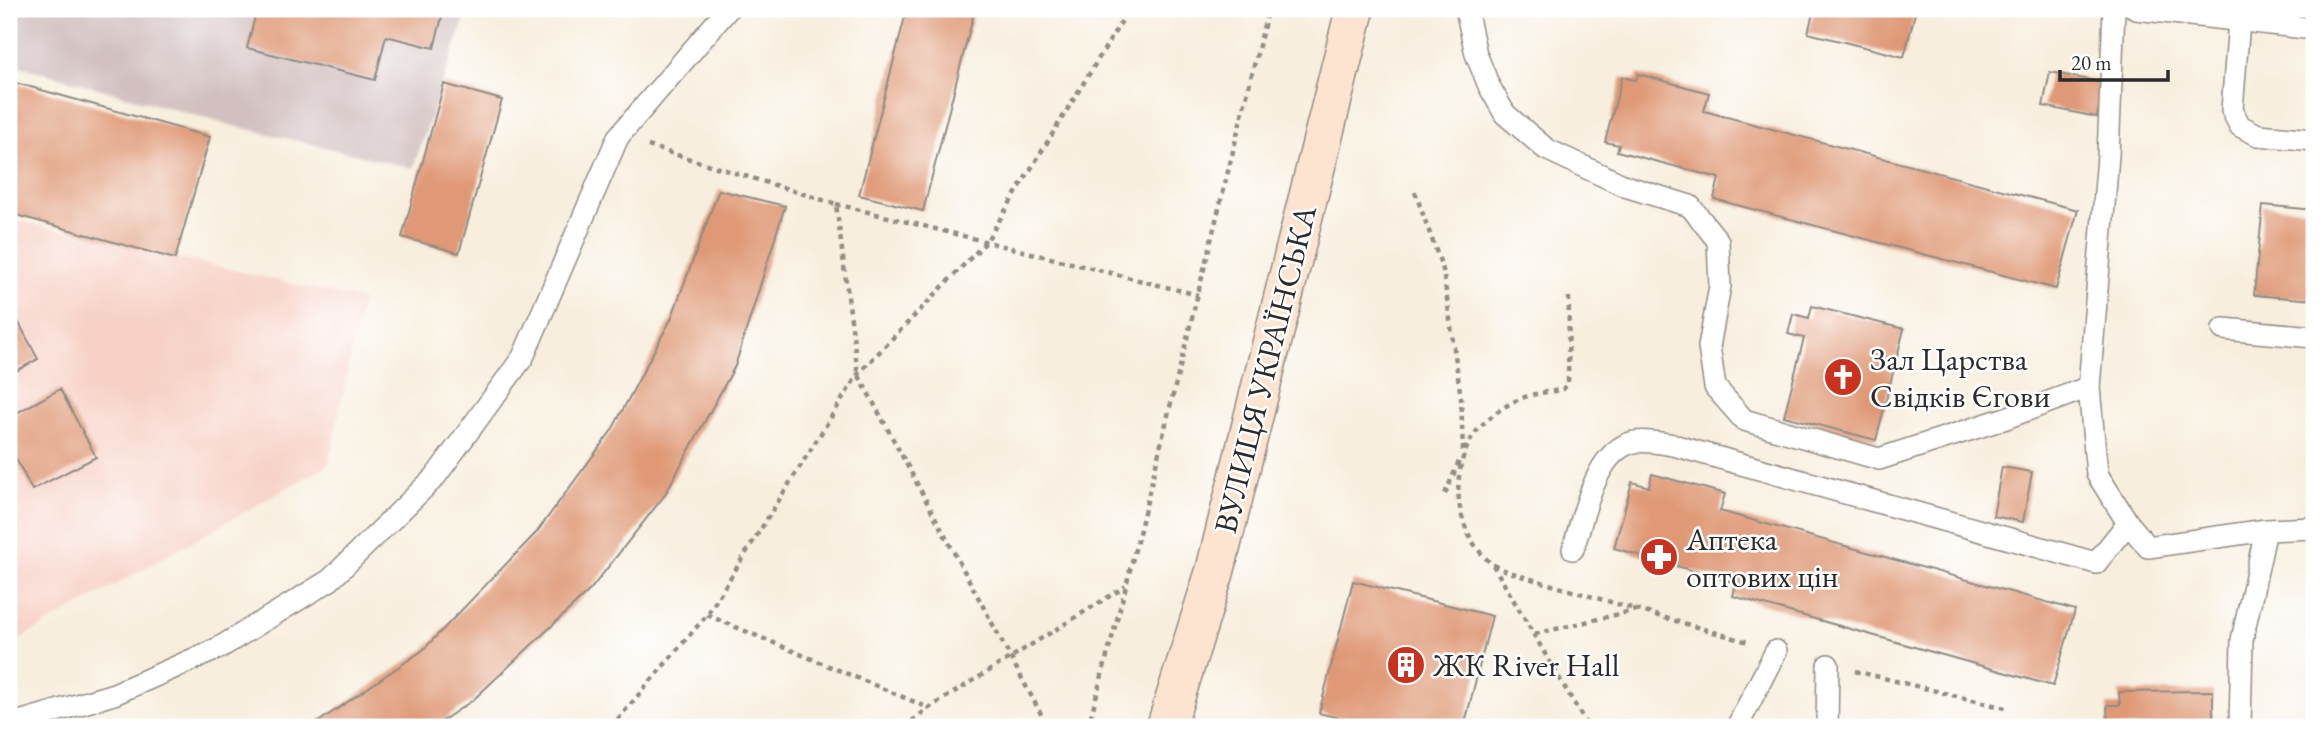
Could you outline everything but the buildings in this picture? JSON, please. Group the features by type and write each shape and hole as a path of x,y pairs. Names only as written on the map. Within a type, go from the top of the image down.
{"main road":[{"name":"ВУЛИЦЯ УКРАЇНСЬКА","path":"1166,727 1215,571 1355,9"}],"lane":[{"path":"9,725 114,694 219,648 330,580 435,477 523,357 618,137 728,9"},
{"path":"1466,9 1476,54 1504,114 1546,149 1625,186 1690,206 1718,242 1720,286 1709,347 1715,387 1744,420 1879,458 2006,418 2088,387"},
{"path":"2114,9 2108,156 2088,387 2096,474 2128,523 2148,547 2266,530 2314,528"},
{"path":"2136,9 2314,29"},
{"path":"2239,21 2232,110 2240,126 2258,135 2314,140"},
{"path":"2223,329 2314,337"},
{"path":"1573,549 1601,469 1614,451 1633,443 1648,442 1673,445 2096,563 2128,523"},
{"path":"2240,727 2242,640 2266,530"},
{"path":"1737,727 1776,651"},
{"path":"1827,727 1828,665"}],"path":[{"path":"611,727 707,615 858,374 986,242 1129,9"},
{"path":"1088,727 1126,586 1268,9"},
{"path":"618,137 836,204 1198,295"},
{"path":"1415,192 1443,270 1461,398 1463,452 1458,484 1461,516 1474,545 1493,564 1588,727"},
{"path":"836,204 858,374 1048,727"},
{"path":"1445,494 1463,452 1481,426 1507,406 1531,395 1563,389 1568,382 1569,297"},
{"path":"1493,564 1521,576 1776,651"},
{"path":"904,727 929,708 1126,586"},
{"path":"1535,634 1638,610"},
{"path":"707,615 929,708"},
{"path":"1828,665 2009,709"},
{"path":"1286,723 1303,727"}],"shaded area":[{"path":"9,9 468,9 413,168 222,123 9,63"},
{"path":"9,218 362,300 328,465 9,645"}],"place":[{"name":"Зал Царства Свідків Єгови","path":"1843,377"},
{"name":"Аптека оптових цін","path":"1659,557"},
{"name":"ЖК River Hall","path":"1406,665"}]}
